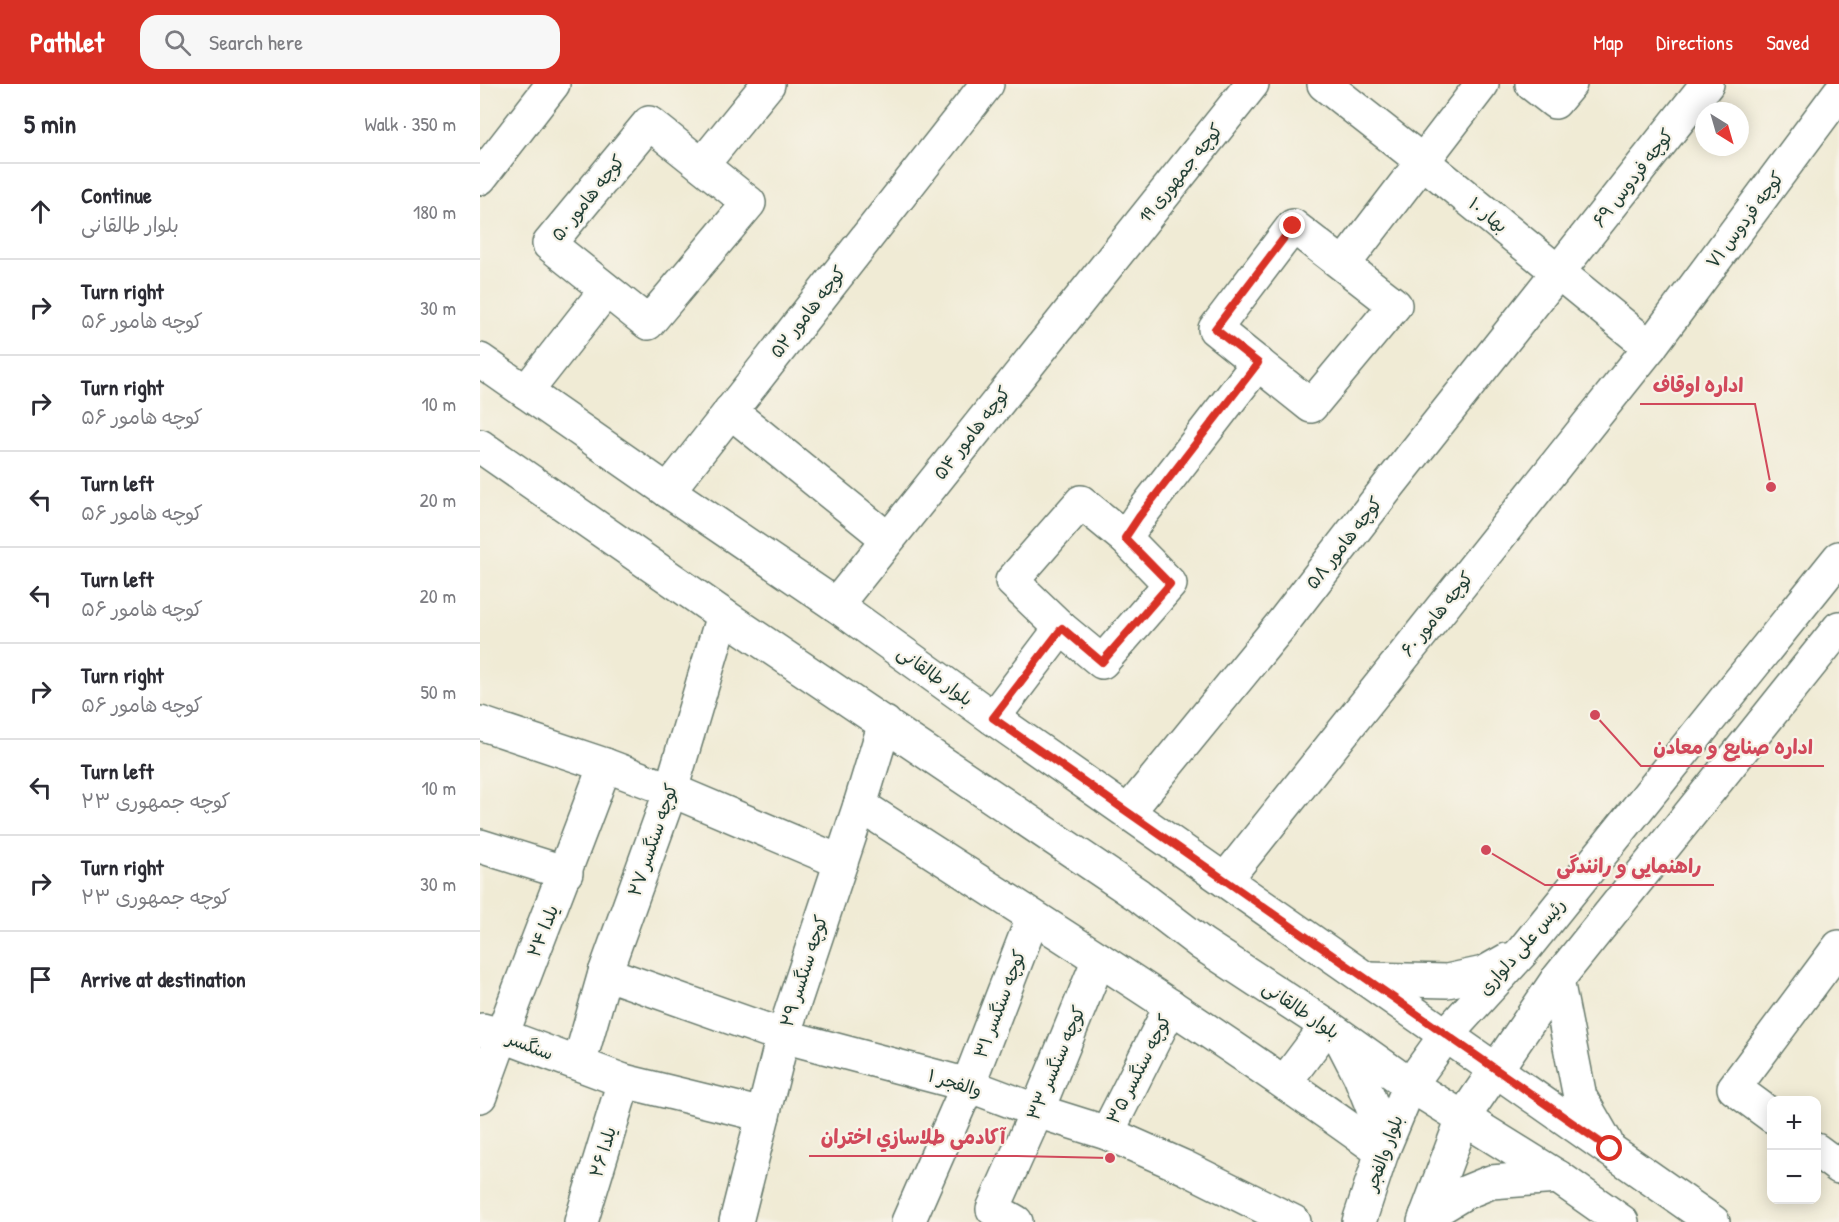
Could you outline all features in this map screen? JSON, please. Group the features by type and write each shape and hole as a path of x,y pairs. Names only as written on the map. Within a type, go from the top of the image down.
{"street":[{"path":"480,178 553,84"},
{"path":"702,165 768,84"},
{"name":"کوچه هامور ۵۲","path":"668,491 987,84"},
{"name":"کوچه جمهوری 19","path":"1109,261 1252,84"},
{"name":"بهار ۱۰","path":"1324,84 1650,347"},
{"path":"1344,264 1482,84"},
{"path":"1532,84 1555,102 1570,84"},
{"name":"کوچه فردوس ۶۹","path":"1559,273 1707,84"},
{"name":"کوچه فردوس ۷۱","path":"1650,347 1839,93"},
{"name":"کوچه هامور ۵۰","path":"649,123 702,165 749,203 648,323 549,244 649,123"},
{"path":"1293,226 1344,264 1395,305 1311,406 1215,329 1293,226"},
{"name":"کوچه هامور ۵۴","path":"836,605 1109,261"},
{"name":"کوچه هامور ۵۸","path":"1128,812 1281,625 1390,484 1559,273"},
{"path":"526,392 606,290"},
{"name":"کوچه هامور ۶۰","path":"1224,880 1650,347"},
{"name":"بلوار طالقانی","path":"480,360 836,605 993,718 1713,1222"},
{"path":"1125,538 1258,363"},
{"path":"730,411 888,539"},
{"name":"بلوار طالقانی","path":"482,452 1138,895 1202,944 1410,1085 1558,1177 1622,1222"},
{"path":"1082,502 1125,538 1170,584 1102,662 1062,628 1012,582 1082,502"},
{"name":"رئیس علی دلواری","path":"1410,1085 1446,1035 1522,952 1839,558"},
{"name":"کوچه سنگسر ۲۷","path":"579,1064 605,973 671,790 723,615"},
{"path":"993,718 1062,628"},
{"path":"1425,1219 1462,1118 1557,980 1839,628"},
{"path":"480,723 671,790 841,862"},
{"name":"کوچه سنگسر ۲۹","path":"736,1222 783,1036 885,723"},
{"name":"یلدا ۲۴","path":"480,1096 491,1032 566,873 605,765"},
{"path":"860,805 1171,1006 1285,1082 1382,1152"},
{"path":"480,846 566,873"},
{"path":"1582,876 1586,891 1596,902 1607,905 1620,902"},
{"name":"کوچه سنگسر ۳۱","path":"908,1222 968,1085 1033,917"},
{"path":"1767,1112 1734,1088 1839,947"},
{"path":"1367,979 1447,981 1484,973 1522,952"},
{"name":"کوچه سنگسر ۳۳","path":"1016,1222 993,1209 1037,1111 1099,959"},
{"name":"والفجر ۱","path":"605,973 783,1036 968,1085 1037,1111 1107,1133 1186,1168 1294,1222"},
{"path":"1557,980 1580,1097 1610,1149"},
{"name":"کوچه سنگسر ۳۵","path":"1107,1133 1171,1006"},
{"path":"1285,1082 1332,1030 1360,1076 1374,1111 1382,1152"},
{"name":"سنگسر","path":"491,1032 624,1081 763,1115"},
{"name":"یلدا ۲۶","path":"581,1222 624,1081"},
{"name":"بلوار والفجر","path":"1359,1222 1382,1152 1410,1085"},
{"path":"1821,1154 1839,1167"},
{"path":"1425,1219 1464,1193 1491,1182 1558,1177"}],"place":[{"name":"اداره اوقاف","path":"1771,487"},
{"name":"اداره صنایع و معادن","path":"1595,715"},
{"name":"راهنمایی و رانندگی","path":"1486,850"},
{"name":"آكادمى طلاسازي اختران","path":"1110,1158"}],"route":[{"path":"1293,226 1215,329 1258,363 1125,538 1170,584 1102,662 1062,628 993,718 1610,1149"}]}
